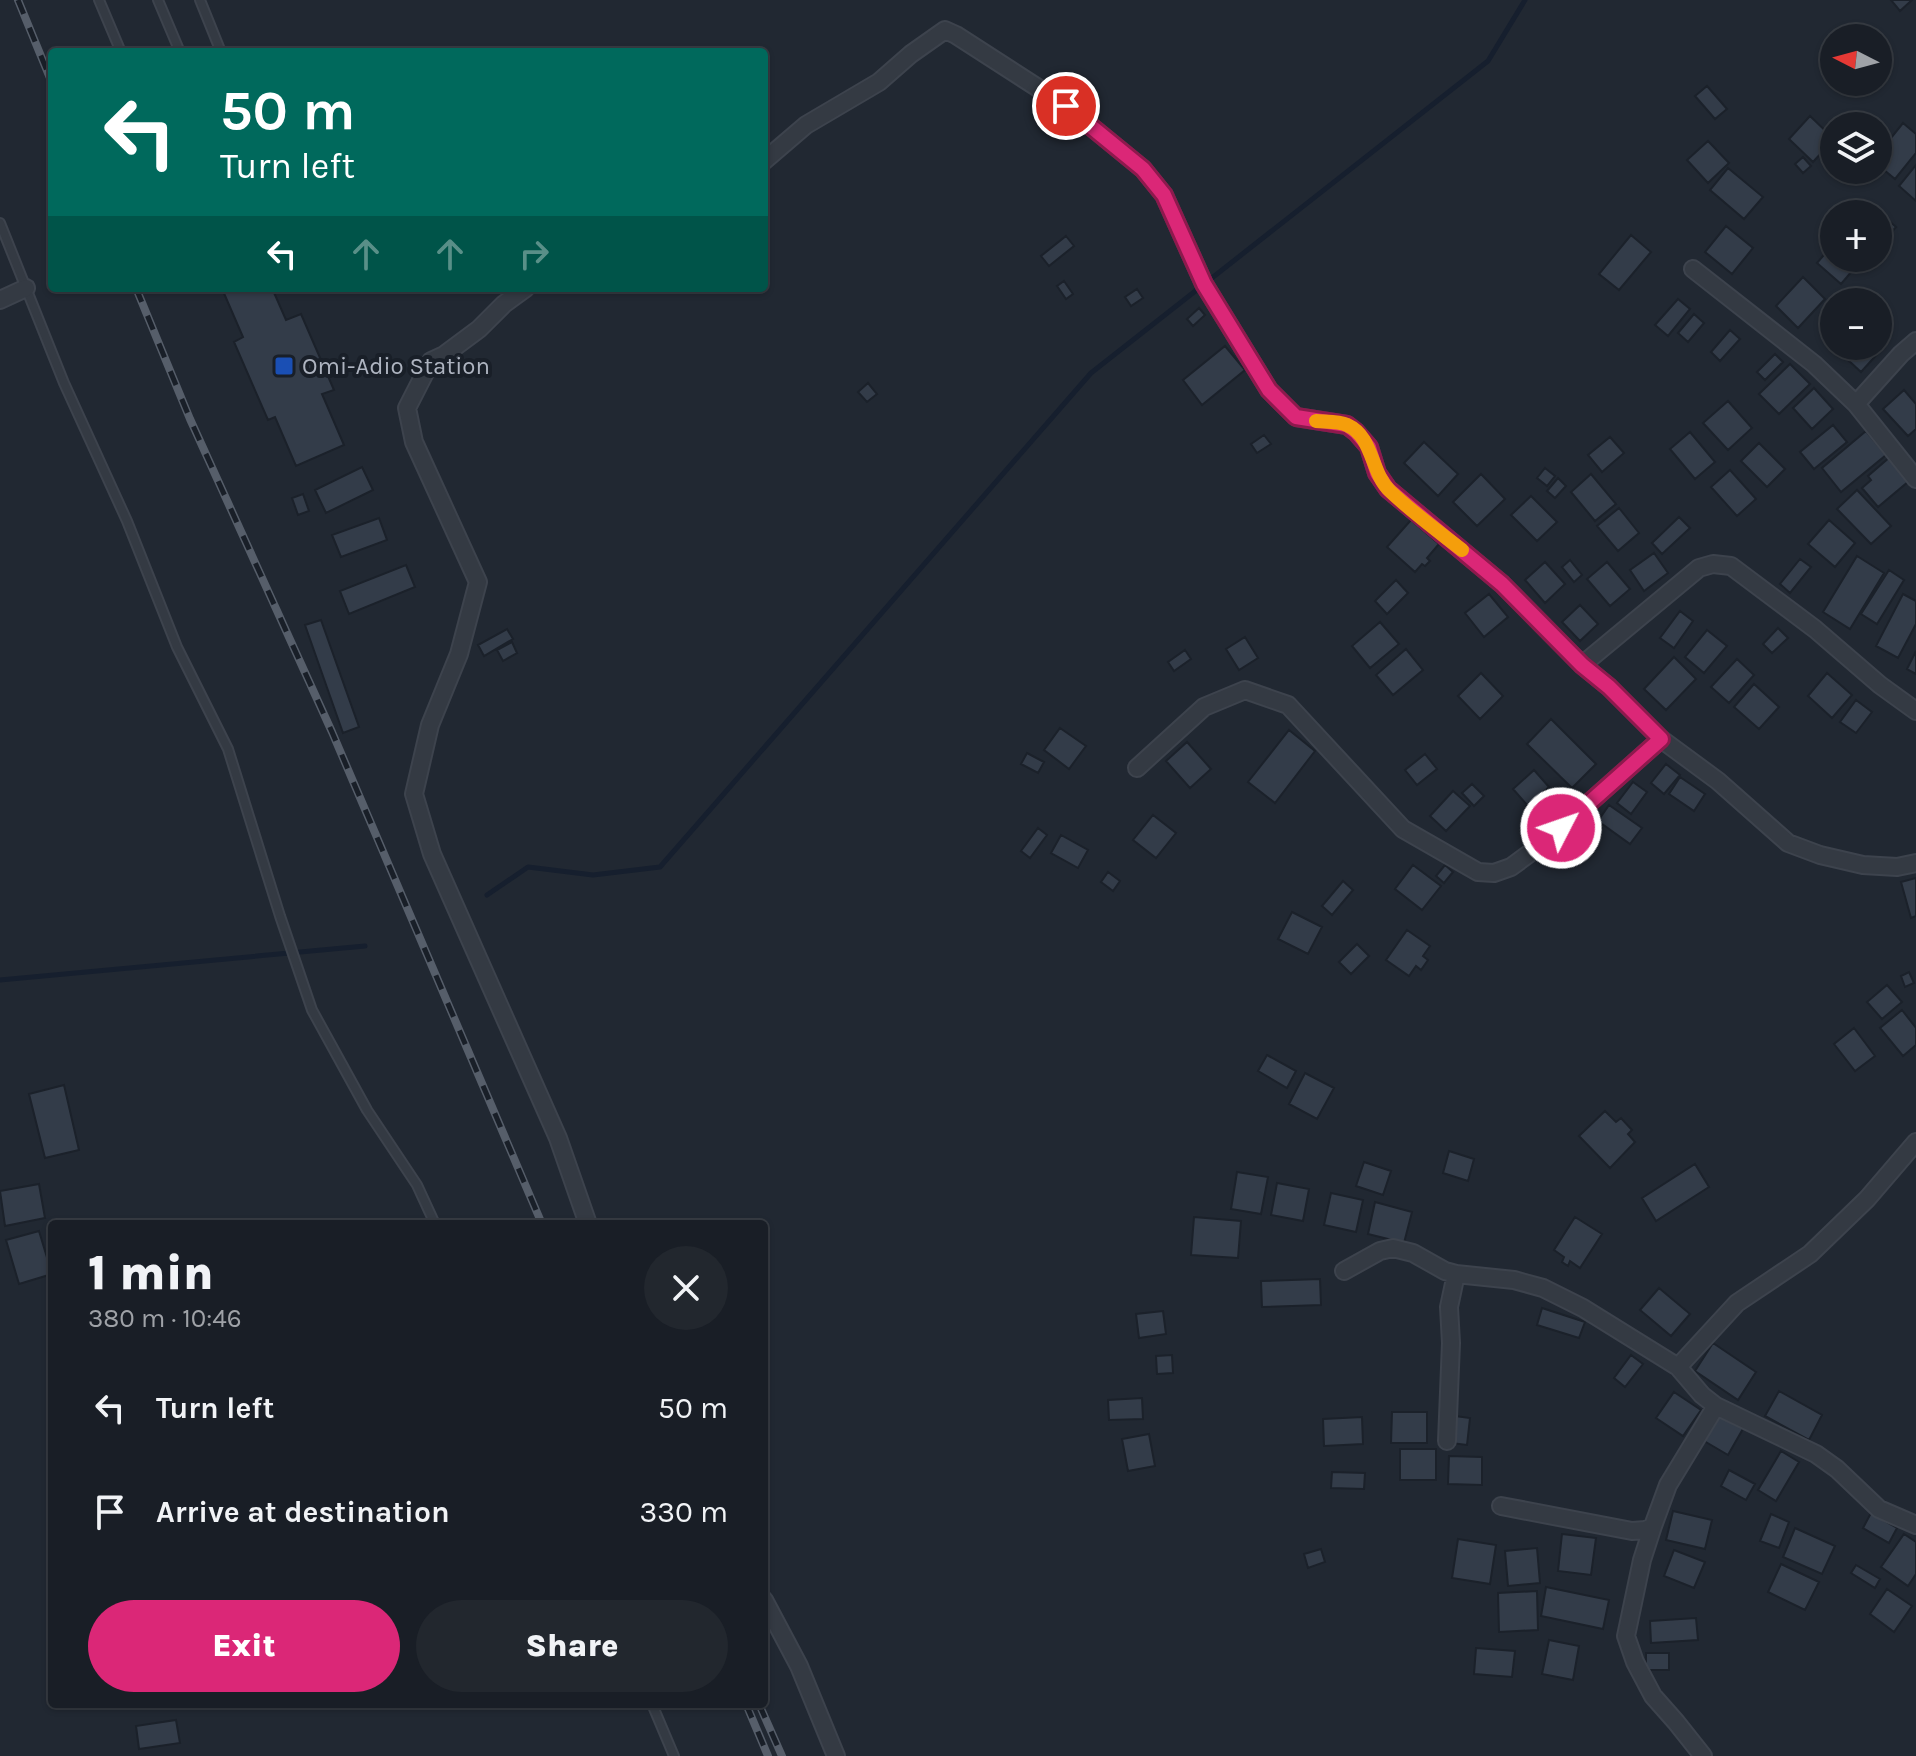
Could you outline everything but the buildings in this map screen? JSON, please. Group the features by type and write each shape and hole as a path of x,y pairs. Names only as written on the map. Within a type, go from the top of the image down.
{"street":[{"path":"768,158 806,125 879,82 945,30 956,35 1066,106 1143,169 1164,195 1204,284 1269,390 1296,417 1347,425 1356,432 1369,447 1377,473 1388,489 1502,584 1661,739 1718,781 1788,843 1820,855 1863,865 1897,867 1916,863"},
{"path":"1693,269 1814,364 1856,404 1916,479"},
{"path":"0,300 26,288"},
{"path":"520,292 479,329 431,361 407,408 414,442 478,582 459,654 430,725 414,794 432,854 558,1138 587,1220"},
{"path":"1856,404 1916,341"},
{"path":"1582,665 1699,568 1713,564 1731,566 1916,711"},
{"path":"1137,768 1204,707 1245,690 1288,705 1403,829 1478,872 1494,873 1511,867 1545,842 1661,739"},
{"path":"1678,1367 1737,1303 1810,1254 1867,1199 1916,1142"},
{"path":"1904,1156 1916,1169"},
{"path":"1344,1271 1380,1251 1393,1248 1413,1253 1456,1274 1514,1280 1543,1288 1583,1308 1678,1367 1716,1406 1816,1454 1837,1469 1879,1509 1916,1525"},
{"path":"1447,1441 1451,1358 1449,1307 1456,1274"},
{"path":"1703,1756 1653,1696 1635,1662 1626,1636 1642,1560 1668,1485 1716,1406"},
{"path":"1501,1506 1632,1531 1653,1526"},
{"path":"768,1608 799,1666 836,1756"}],"lane":[{"path":"99,0 119,48"},
{"path":"158,0 178,48"},
{"path":"200,0 219,48"},
{"path":"0,223 64,383 127,521 177,647 228,749 312,1010 367,1110 417,1185 433,1220"},
{"path":"654,1708 674,1756"}],"waterway":[{"path":"487,895 528,867 593,875 660,867 1091,373 1488,61 1525,0"},
{"path":"0,980 365,946"}],"railway":[{"path":"18,0 48,73"},
{"path":"138,292 190,419 332,732 540,1220"},
{"path":"748,1708 768,1756"},
{"path":"761,1708 782,1756"}],"slow traffic":[{"path":"1316,421 1347,425 1356,432 1369,447 1377,473 1388,489 1462,550"}],"place":[{"name":"Omi-Adio Station","path":"284,366"}],"route":[{"path":"1066,106 1143,169 1164,195 1204,284 1269,390 1296,417 1347,425 1356,432 1369,447 1377,473 1388,489 1502,584 1661,739 1561,828"}]}
